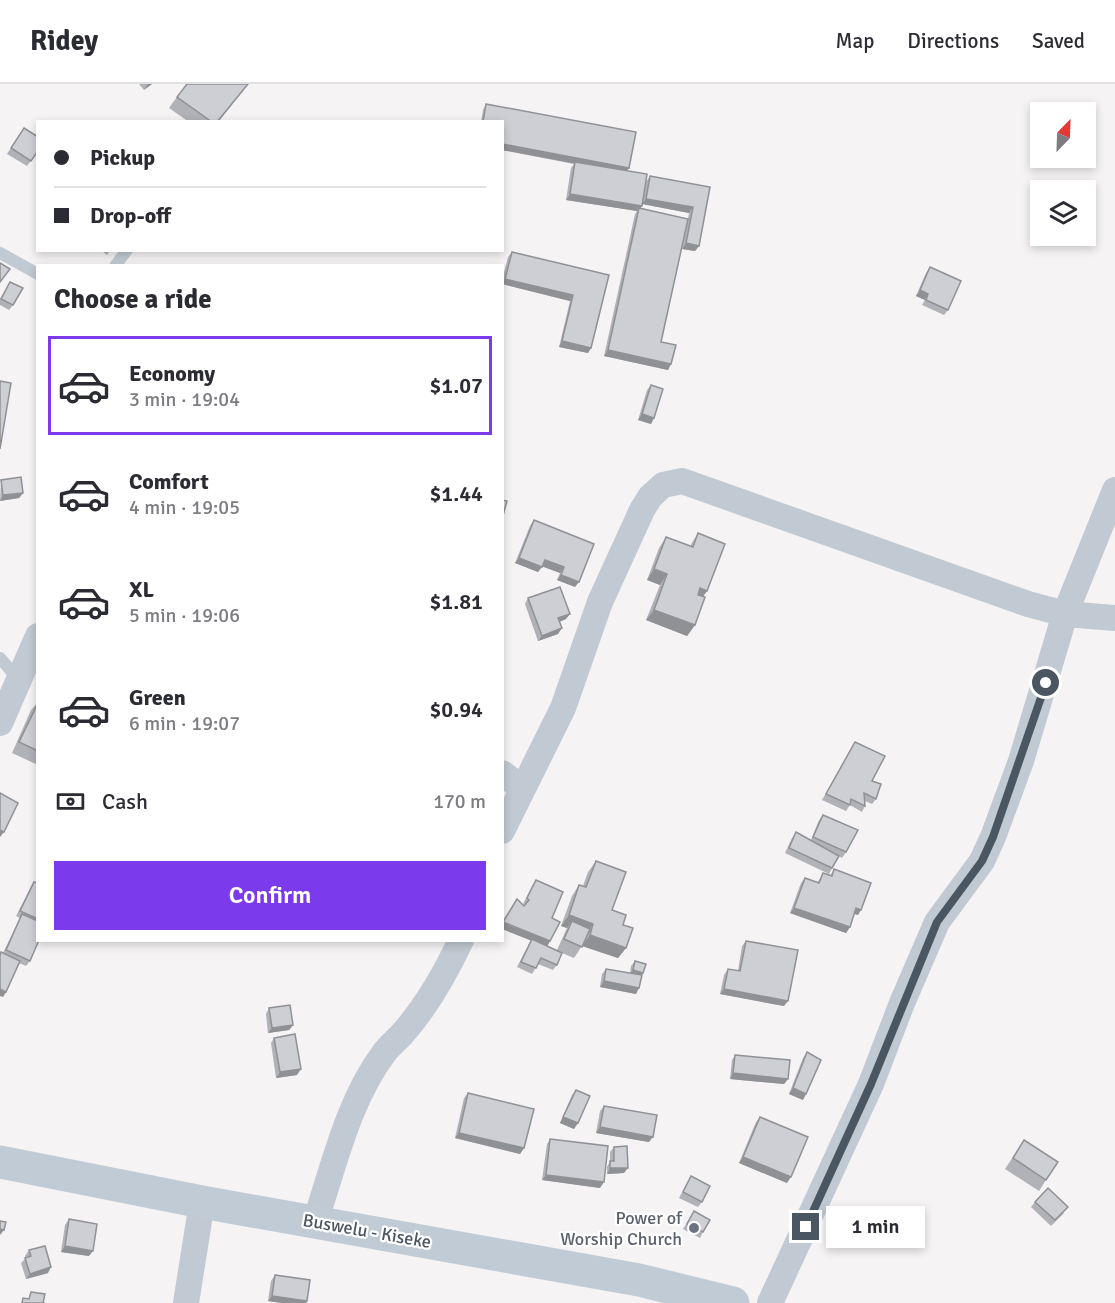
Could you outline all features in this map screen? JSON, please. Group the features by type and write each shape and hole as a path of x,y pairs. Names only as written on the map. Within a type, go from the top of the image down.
{"main road":[{"name":"Buswelu - Kiseke","path":"0,1162 202,1202 639,1280 715,1301"}],"street":[{"path":"504,827 563,708 600,602 642,510 650,497 663,485 682,481 1028,604 1065,614 1115,618"},
{"path":"770,1303 853,1124 937,922 982,861 993,837 1024,750 1065,614 1115,489"},
{"path":"0,723 36,641"},
{"path":"504,774 522,788"},
{"path":"315,1222 354,1108 384,1053 403,1033 425,1003 460,942"},
{"path":"186,1303 202,1202"}],"lane":[{"path":"0,253 36,273"},
{"path":"0,658 19,680"}],"building":[{"path":"187,84 248,84 219,120 209,120 177,97"},
{"path":"486,104 636,132 629,168 504,144 504,120 483,120"},
{"path":"24,128 36,136 36,154 31,161 11,148"},
{"path":"575,162 647,174 642,206 570,194"},
{"path":"650,176 710,187 699,246 686,243 693,207 646,199"},
{"path":"639,208 688,219 661,342 676,345 671,364 608,350"},
{"path":"512,252 609,275 591,348 562,341 573,295 505,279"},
{"path":"0,263 10,269 0,282"},
{"path":"930,267 961,281 948,310 926,300 928,294 920,290"},
{"path":"10,282 23,288 13,305 1,299"},
{"path":"0,381 11,383 0,449"},
{"path":"651,385 663,389 654,418 642,414"},
{"path":"21,477 23,493 3,495 1,480"},
{"path":"534,520 594,544 579,582 561,575 564,567 545,560 542,567 519,558"},
{"path":"698,533 725,544 707,591 700,588 698,595 705,597 695,625 654,610 667,574 654,569 666,537 693,547"},
{"path":"560,587 570,614 558,618 562,628 542,636 528,598"},
{"path":"36,707 36,750 19,742"},
{"path":"855,742 885,756 872,781 881,784 876,799 864,793 865,806 851,799 850,805 826,794"},
{"path":"0,793 18,803 4,832 0,830"},
{"path":"823,815 858,830 846,852 813,837"},
{"path":"796,832 839,856 832,868 789,848"},
{"path":"596,861 626,872 612,910 626,915 623,925 633,928 626,948 590,935 593,924 569,915 579,885 586,887"},
{"path":"834,869 871,883 861,910 856,908 850,927 794,908 805,878 819,883 823,873 832,876"},
{"path":"536,880 563,892 552,918 560,922 550,941 504,922 517,899 524,906 529,900 527,898"},
{"path":"34,882 36,882 36,918 20,911"},
{"path":"22,914 36,920 36,942 38,942 30,961 6,950"},
{"path":"572,921 590,929 582,947 564,939"},
{"path":"532,939 562,953 557,965 541,958 536,968 521,962"},
{"path":"746,941 798,950 788,1001 724,989 728,969 740,971"},
{"path":"1,952 20,961 6,992 0,989"},
{"path":"635,961 646,964 643,973 633,970"},
{"path":"606,969 642,975 639,988 604,981"},
{"path":"290,1005 293,1025 272,1028 269,1008"},
{"path":"295,1034 301,1069 280,1072 274,1038"},
{"path":"807,1052 821,1060 806,1094 793,1088"},
{"path":"735,1055 790,1060 788,1079 733,1073"},
{"path":"576,1090 590,1096 578,1123 563,1117"},
{"path":"468,1093 534,1109 524,1148 459,1133"},
{"path":"604,1106 657,1115 653,1137 600,1127"},
{"path":"760,1117 808,1137 791,1177 743,1157"},
{"path":"550,1139 608,1146 604,1182 546,1175"},
{"path":"1024,1140 1058,1162 1046,1180 1013,1158"},
{"path":"627,1146 628,1168 610,1168 610,1161 614,1161 614,1147"},
{"path":"691,1176 710,1186 702,1202 683,1192"},
{"path":"1048,1188 1068,1207 1055,1220 1035,1202"},
{"path":"694,1211 710,1220 703,1232 687,1224"},
{"path":"69,1219 97,1224 93,1251 65,1246"},
{"path":"0,1221 6,1222 4,1230 0,1229"},
{"path":"45,1246 51,1267 30,1274 25,1258 31,1256 29,1250"},
{"path":"275,1275 310,1280 307,1301 272,1296"},
{"path":"31,1292 45,1294 43,1303 22,1303 23,1298 29,1299"}],"place":[{"name":"Power of Worship Church","path":"694,1228"}],"route":[{"path":"806,1227 871,1084 902,1003 937,922 982,861 993,837 1046,683"}]}
